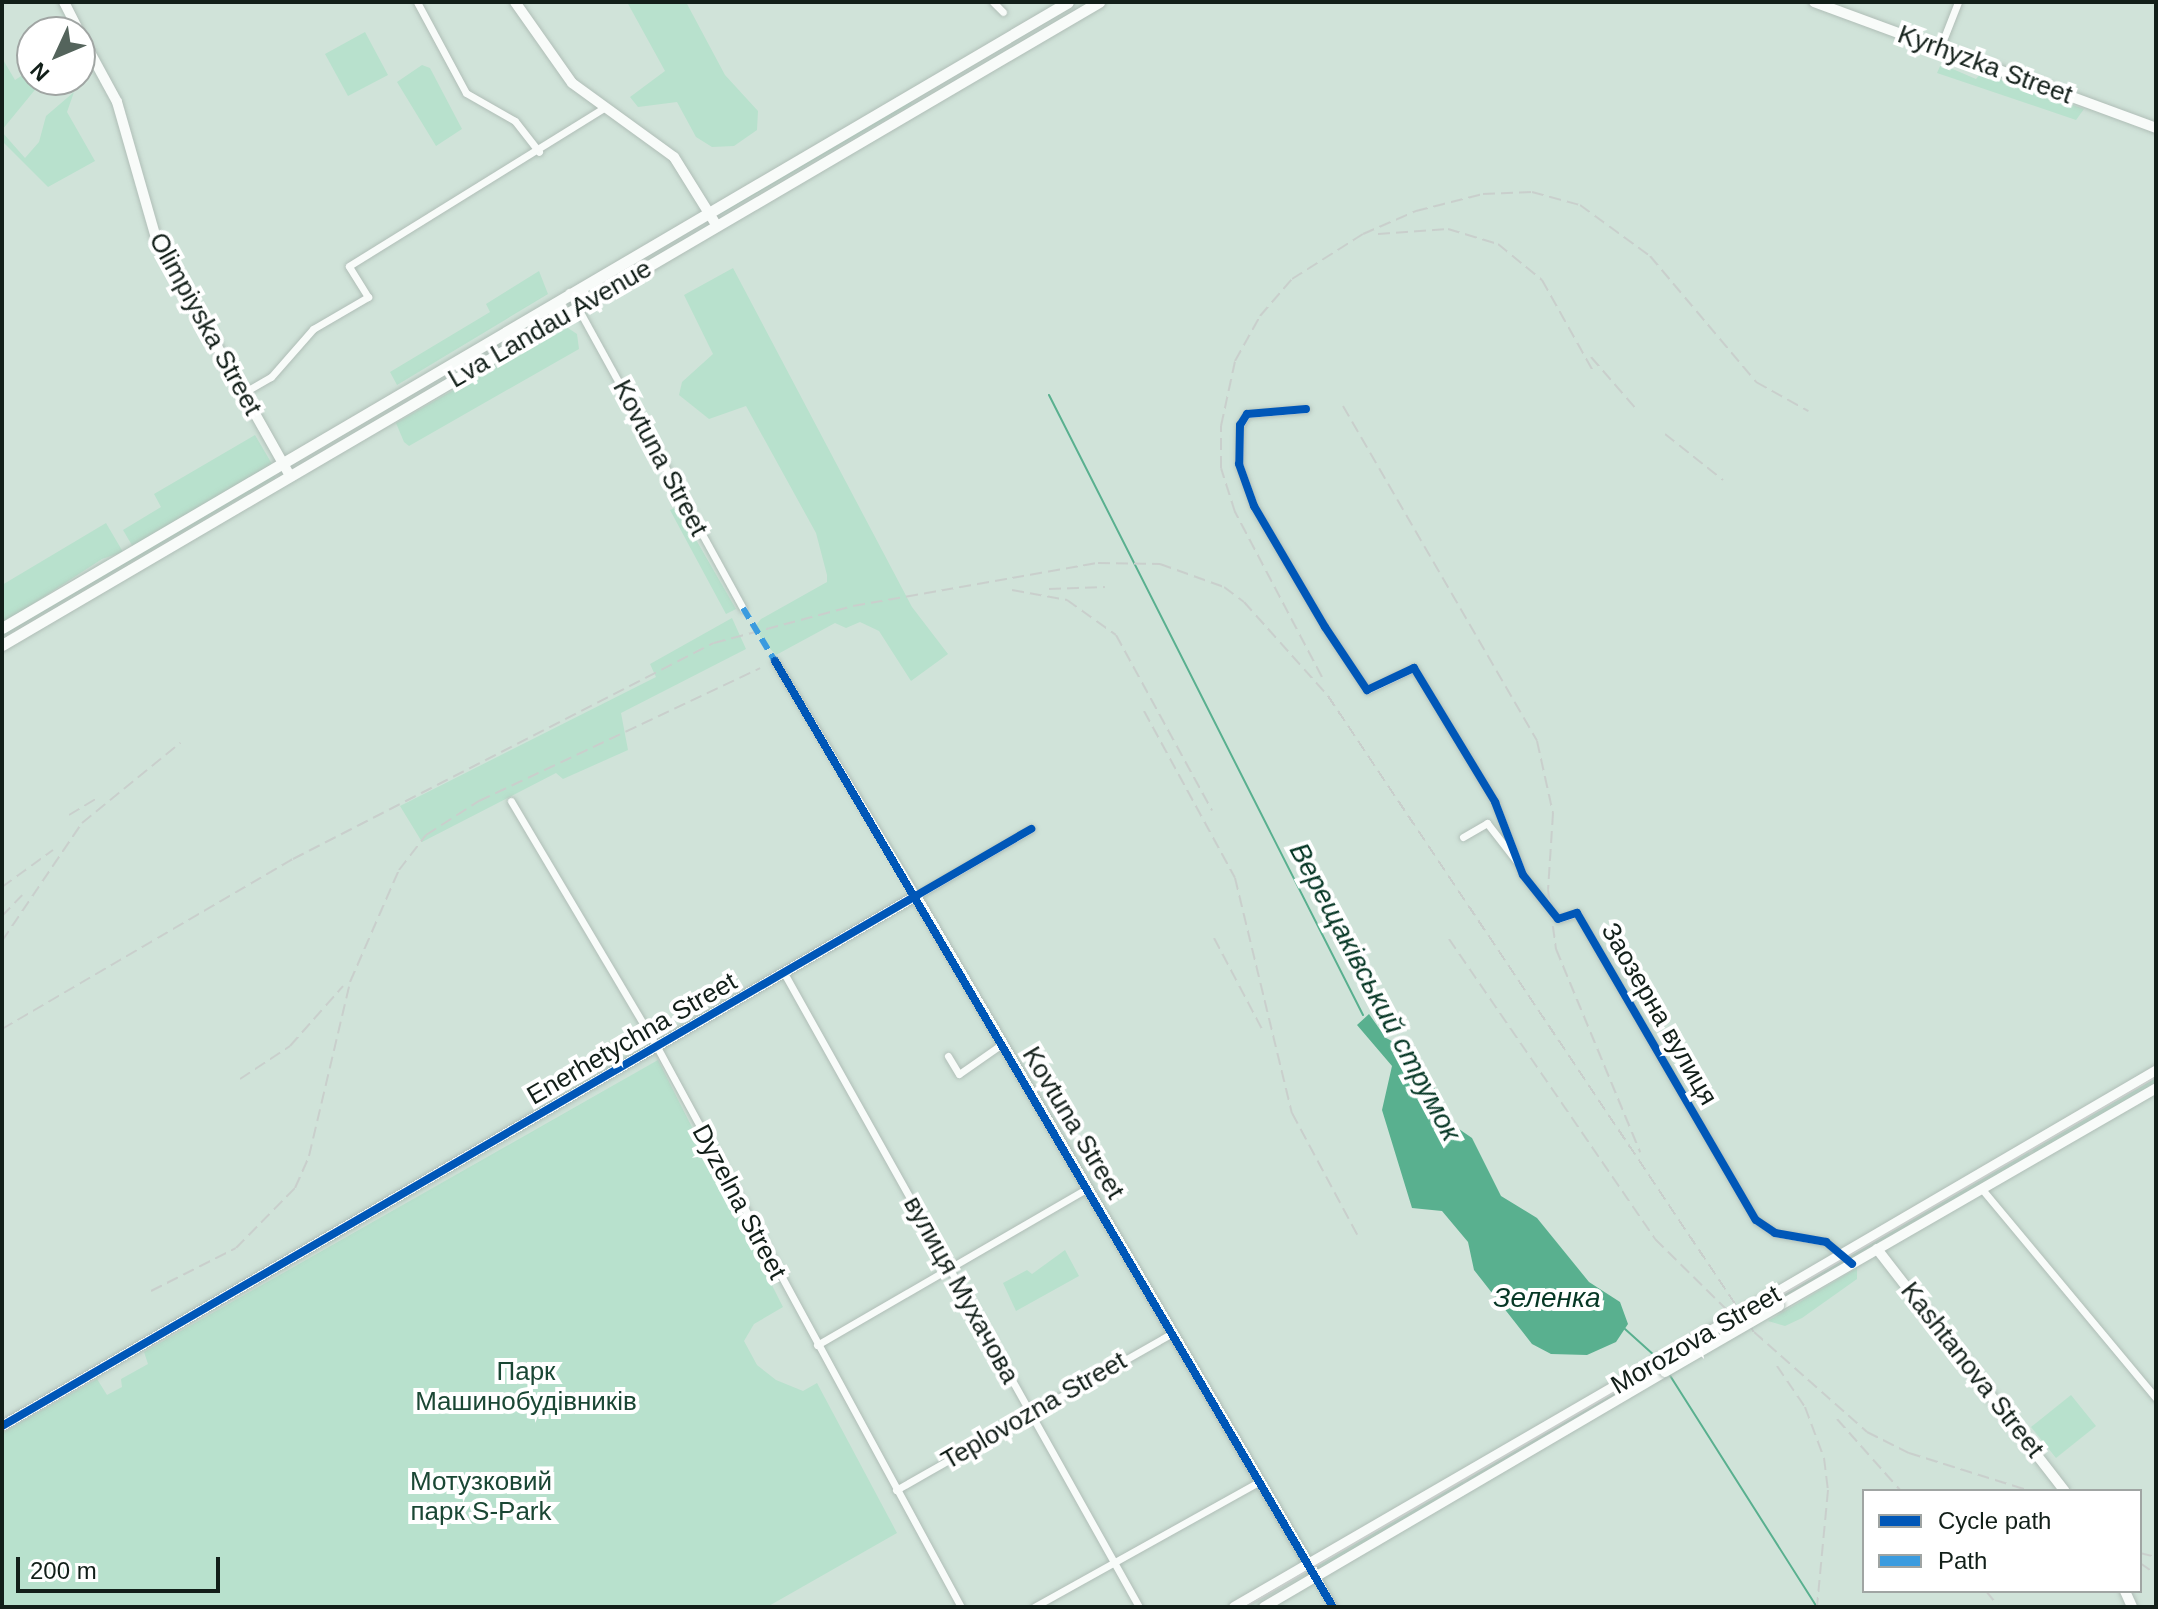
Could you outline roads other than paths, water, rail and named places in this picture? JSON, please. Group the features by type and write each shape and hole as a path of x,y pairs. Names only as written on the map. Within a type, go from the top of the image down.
{"main road":[{"name":"Lva Landau Avenue","path":"2,628 569,292 1068,2"},
{"name":"Lva Landau Avenue","path":"2,645 1099,2"},
{"path":"916,90 925,105"},
{"path":"304,450 312,463"}],"street":[{"path":"417,2 466,93 515,121 539,152"},
{"path":"515,2 567,78 674,157 717,226"},
{"path":"993,2 1003,12"},
{"name":"Kyrhyzka Street","path":"1814,2 2156,128"},
{"path":"1940,48 1958,2"},
{"name":"Olimpiyska Street","path":"96,63 120,108 153,233 290,476"},
{"path":"243,393 271,377 313,329 368,297 349,266 539,152 604,108"},
{"name":"Kovtuna Street","path":"569,292 743,608"},
{"name":"Заозерна вулиця","path":"1306,409 1262,409 1244,417 1239,459 1249,495 1365,689 1375,691 1414,668 1495,802 1520,864 1558,919 1577,913 1756,1220 1775,1233 1844,1251"},
{"name":"Kovtuna Street","path":"775,661 1333,1607"},
{"name":"Dyzelna Street","path":"511,801 657,1047 961,1607"},
{"path":"1463,837 1487,823 1520,864"},
{"name":"Enerhetychna Street","path":"2,1426 1031,829"},
{"name":"вулиця Мухачова","path":"784,973 1139,1607"},
{"path":"948,1056 959,1074 1002,1044"},
{"name":"Morozova Street","path":"1234,1607 2156,1071"},
{"name":"Morozova Street","path":"1264,1607 2156,1088"},
{"path":"2026,1145 2034,1158"},
{"path":"817,1345 1088,1188"},
{"path":"1981,1188 2156,1398"},
{"name":"Kashtanova Street","path":"1877,1249 2063,1489"},
{"path":"1844,1251 1852,1264"},
{"name":"Teplovozna Street","path":"896,1490 1029,1411 1172,1333"},
{"path":"1034,1607 1260,1481"}],"water":[{"name":"Зеленка","path":"1369,1014 1386,1038 1415,1053 1438,1094 1443,1118 1472,1138 1501,1196 1537,1218 1589,1282 1620,1302 1628,1324 1616,1342 1587,1355 1551,1354 1532,1344 1474,1270 1468,1242 1442,1211 1412,1208 1382,1110 1392,1066 1357,1025"}],"waterway":[{"name":"Верещаківський струмок","path":"1049,395 1363,1015"},
{"name":"Верещаківський струмок","path":"1625,1329 1655,1356"},
{"name":"Верещаківський струмок","path":"1669,1374 1817,1607"}],"tram line":[{"path":"1245,1607 2156,1077"}],"railway":[{"path":"1322,677 1235,512 1221,468 1221,426 1235,361 1260,316 1292,279 1363,234 1416,211 1483,194 1532,192 1580,205 1650,256 1756,382 1808,411"},
{"path":"1378,234 1448,229 1498,244 1542,280 1593,371"},
{"path":"1591,357 1637,410"},
{"path":"1343,406 1537,741 1553,813 1548,890 1556,949 1640,1152"},
{"path":"1665,434 1723,480"},
{"path":"2,1029 293,859 714,643 853,606 1098,563 1160,564 1224,587 1244,602 1328,696 1754,1332 1867,1432 1909,1453 2024,1489"},
{"path":"1049,589 1105,587"},
{"path":"1012,590 1067,600 1116,635 1212,810"},
{"path":"151,1291 236,1248 295,1188 309,1156 350,982 399,870 426,835 479,801 760,668"},
{"path":"1144,711 1235,878 1292,1113 1360,1240"},
{"path":"2,941 82,823 180,743"},
{"path":"69,815 97,798"},
{"path":"2,887 53,850"},
{"path":"2,916 22,895"},
{"path":"1214,938 1264,1033"},
{"path":"1449,939 1655,1239 1729,1312"},
{"path":"240,1079 290,1046 343,986"},
{"path":"1777,1366 1805,1407 1824,1458 1828,1490 1817,1607"},
{"path":"1837,1419 1899,1489"},
{"path":"2142,1554 2156,1557"},
{"path":"2142,1564 2156,1574"},
{"path":"1988,1593 1999,1607"}],"park label":[{"name":"Парк Машинобудівників","path":"526,1387"},
{"name":"Мотузковий парк S-Park","path":"481,1497"}]}
